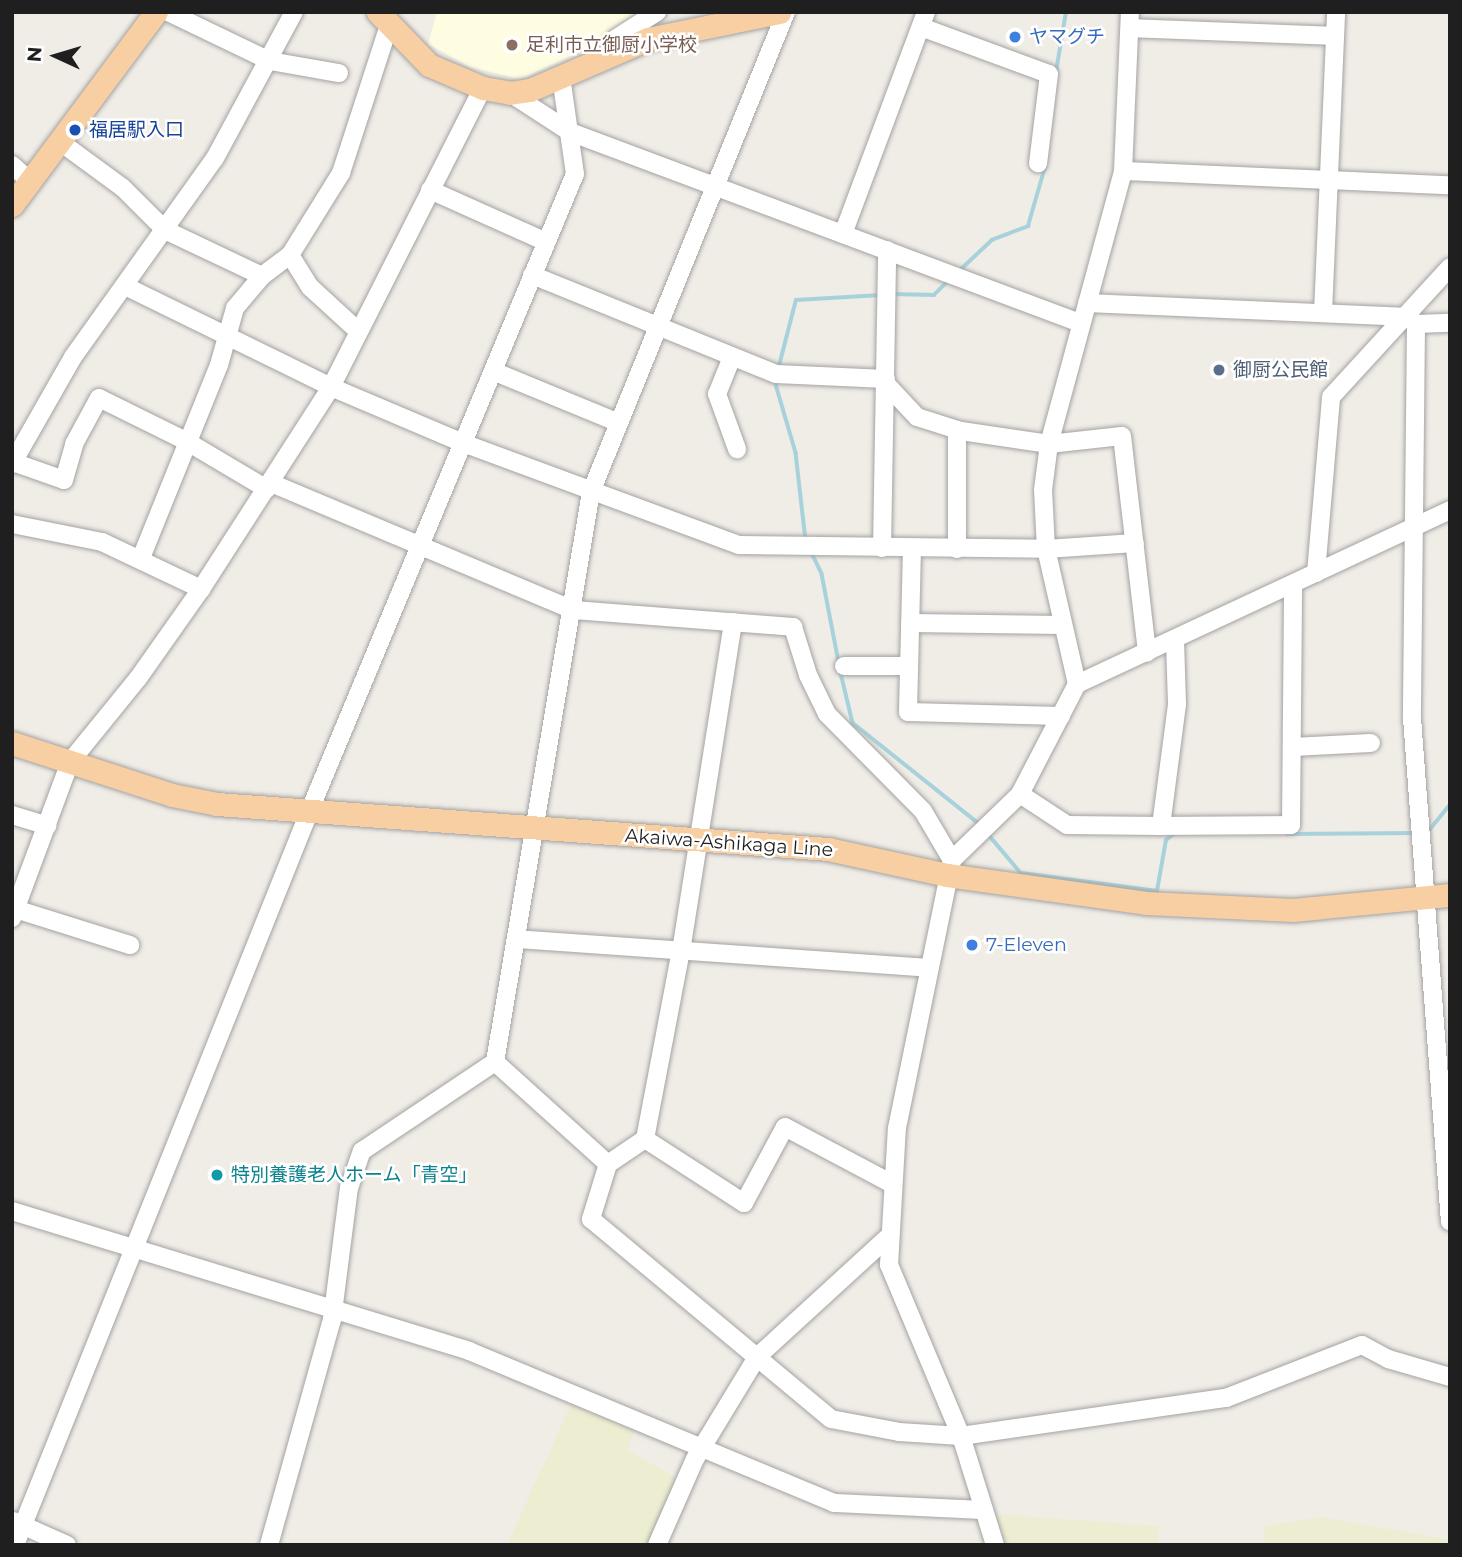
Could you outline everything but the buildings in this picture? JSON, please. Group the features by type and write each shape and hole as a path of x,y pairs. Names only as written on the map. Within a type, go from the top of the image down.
{"main road":[{"path":"12,205 156,12"},
{"path":"383,18 429,65 482,88 510,93 561,77 609,54 648,40 779,12"},
{"name":"Akaiwa-Ashikaga Line","path":"12,743 172,795 309,813 828,849 949,867 1053,893 1241,911 1439,896"}],"street":[{"path":"168,12 270,61 339,73"},
{"path":"294,12 270,61 215,158 73,357 13,463 64,481 74,444 99,398 269,486 420,545 573,610 793,627 808,675 827,714 923,811 949,867"},
{"path":"609,54 615,39 657,12"},
{"path":"269,1545 334,1311 349,1188 362,1152 495,1062 591,492 786,12"},
{"path":"1323,313 1336,12"},
{"path":"141,558 229,335 235,308 262,276 290,255 308,232 352,146 383,18"},
{"path":"843,234 924,20 1049,74 1038,163"},
{"path":"1077,684 1046,550 1043,490 1049,444 1123,171 1130,20 1335,36"},
{"path":"15,1545 17,1523 133,1251 309,813 575,174 561,77"},
{"path":"130,945 13,912 70,762 139,677 201,589 331,387 482,88"},
{"path":"510,93 570,132 1080,323"},
{"path":"59,141 123,188 165,230 262,276"},
{"path":"12,165 30,181"},
{"path":"1123,171 1450,185"},
{"path":"430,190 546,242"},
{"path":"882,548 887,382 887,250"},
{"path":"290,255 310,287 358,331"},
{"path":"1316,573 1331,397 1391,329 1412,321 1450,267"},
{"path":"532,275 776,374 887,382 916,417 957,430 1049,444 1122,436 1147,653"},
{"path":"125,286 331,387 463,443 739,545 1046,550 1135,543"},
{"path":"1087,303 1323,313 1450,323"},
{"path":"1412,321 1415,526 1412,718 1439,896 1450,1222"},
{"path":"732,357 717,394 737,449"},
{"path":"493,371 619,423"},
{"path":"957,430 957,548"},
{"path":"995,1545 961,1436 896,1290 887,1238 903,1083 949,867 1020,794 1077,684 1175,641 1450,510"},
{"path":"12,524 73,534 141,558 201,589"},
{"path":"912,548 908,712 1061,716"},
{"path":"1020,794 1067,825 1291,825 1293,584"},
{"path":"733,622 681,951 645,1139 608,1164 591,1219 831,1419 899,1432 961,1436 1226,1398 1362,1345 1388,1359 1450,1377"},
{"path":"910,623 1062,625"},
{"path":"1161,826 1177,704 1175,641"},
{"path":"845,666 909,666"},
{"path":"1292,747 1371,743"},
{"path":"12,815 47,826"},
{"path":"516,939 927,968"},
{"path":"495,1062 608,1164"},
{"path":"645,1139 744,1203 785,1127 892,1184"},
{"path":"12,1211 133,1251 469,1351 834,1503 984,1510"},
{"path":"657,1545 703,1447 757,1357 887,1238"},
{"path":"17,1523 67,1545"}],"shaded area":[{"name":"足利市立御厨小学校","path":"437,12 649,12 593,46 520,79 470,67 428,44"},
{"path":"574,1398 638,1423 627,1450 679,1479 651,1545 507,1545"},
{"path":"993,1514 1159,1526 1158,1545 1003,1545"},
{"path":"1321,1517 1450,1540 1450,1545 1263,1545 1265,1526"}],"waterway":[{"path":"1056,72 1066,12"},
{"path":"959,271 992,240 1028,226 1045,167"},
{"path":"892,294 934,295 948,281"},
{"path":"778,370 796,300 881,295"},
{"path":"775,381 796,453 806,541"},
{"path":"811,551 822,574 839,662"},
{"path":"840,669 853,723 981,825"},
{"path":"1427,833 1450,805"},
{"path":"1287,834 1416,833"},
{"path":"988,834 1021,873 1157,891 1166,840 1174,834"}],"place":[{"name":"ヤマグチ","path":"1015,37"},
{"name":"足利市立御厨小学校","path":"512,45"},
{"name":"福居駅入口","path":"75,130"},
{"name":"御厨公民館","path":"1219,370"},
{"name":"7-Eleven","path":"972,945"},
{"name":"特別養護老人ホーム「青空」","path":"217,1175"}]}
